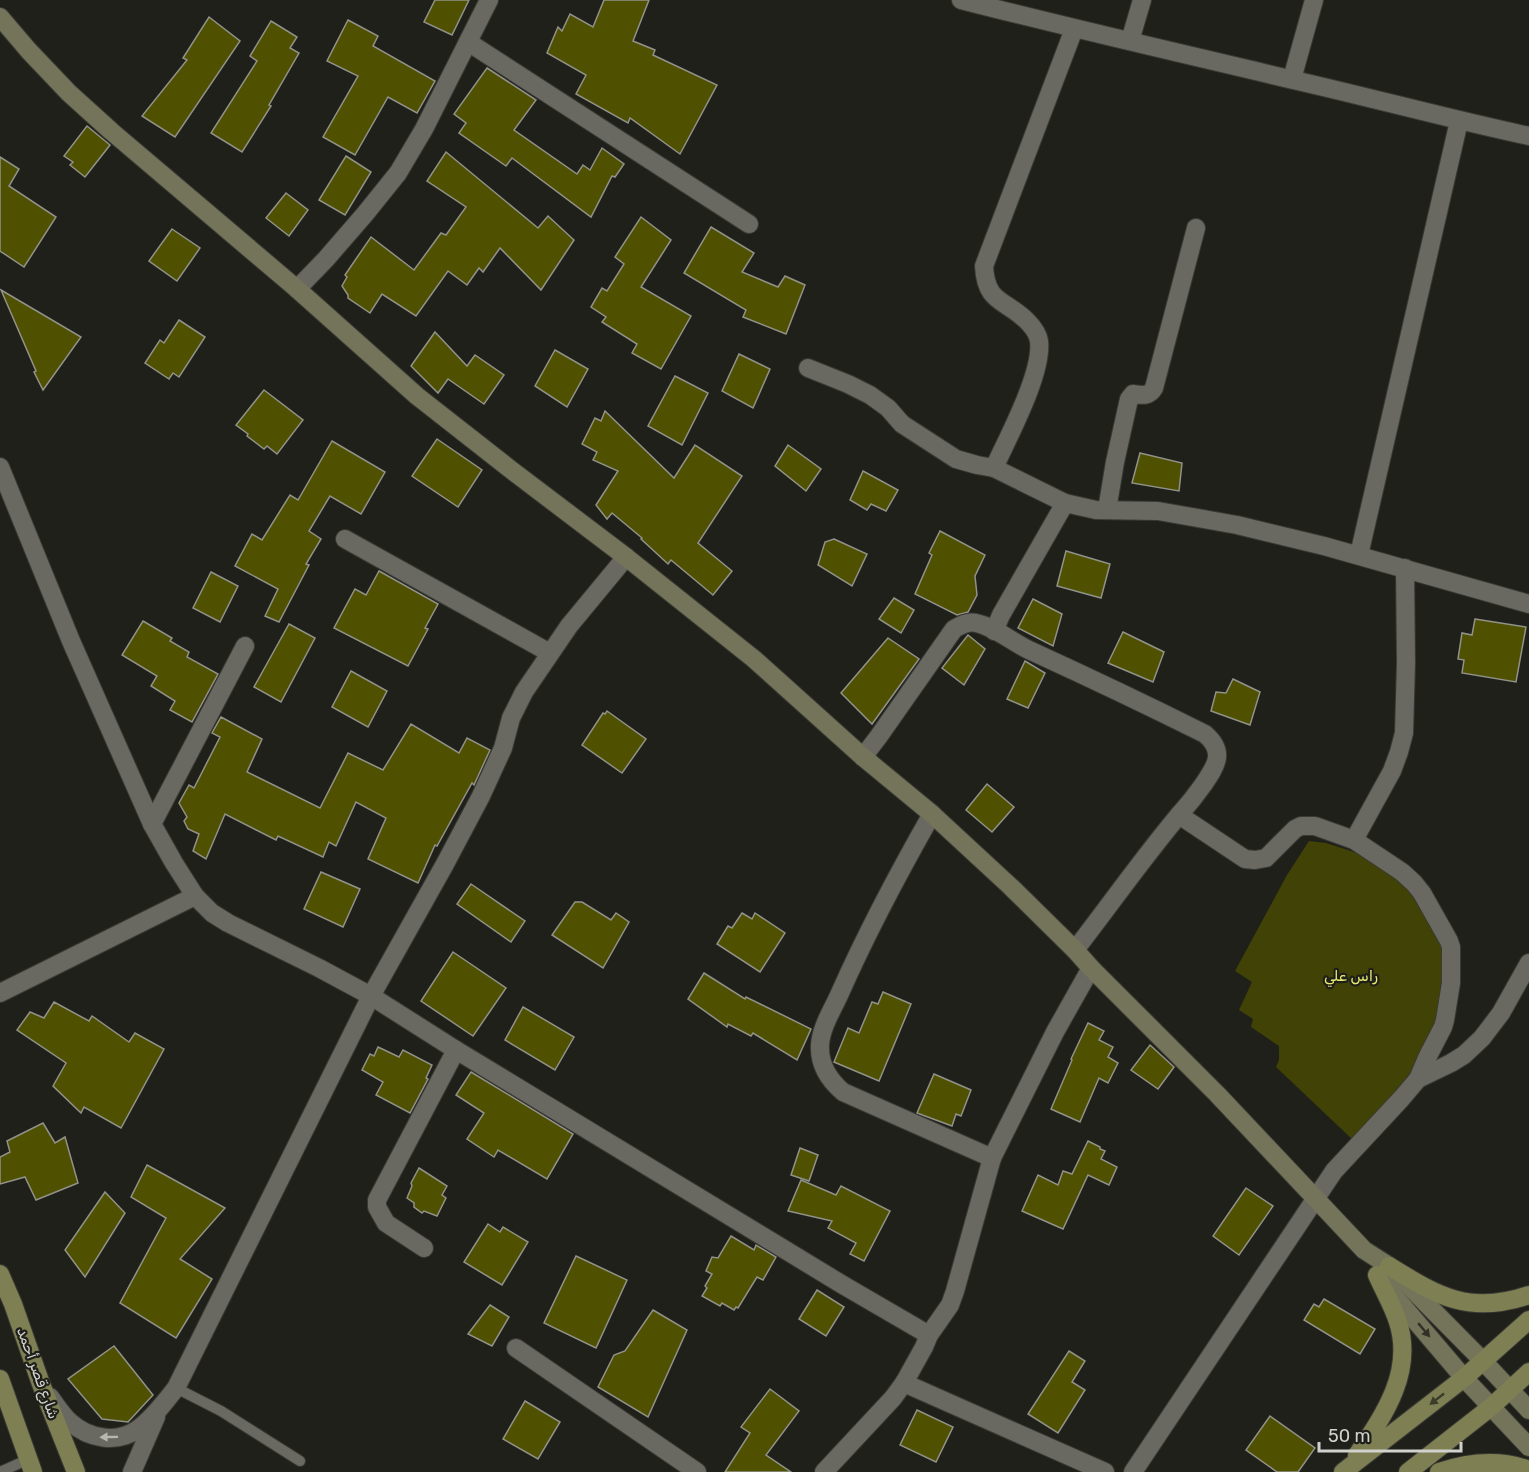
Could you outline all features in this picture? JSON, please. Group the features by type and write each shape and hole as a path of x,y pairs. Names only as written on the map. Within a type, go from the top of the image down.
{"main road":[{"path":"1383,1271 1466,1303 1497,1302 1529,1294"},
{"path":"1346,1470 1388,1406 1403,1365 1404,1349 1383,1271"},
{"name":"شارع قصر أحمد","path":"0,1274 76,1472"},
{"path":"1346,1470 1484,1362 1529,1320"},
{"path":"1408,1472 1491,1407 1529,1372"},
{"path":"0,1379 6,1411 31,1465"},
{"path":"1439,1472 1484,1463 1500,1463 1529,1470"}],"street":[{"path":"297,289 326,259 398,173 424,129 489,0"},
{"path":"961,0 1074,29 1529,136"},
{"path":"1130,41 1142,0"},
{"path":"1292,79 1314,0"},
{"path":"0,17 69,93 297,289 417,396 754,659 863,756 933,814 1075,950 1217,1094 1364,1250 1383,1271 1464,1378 1529,1447"},
{"path":"994,468 1031,385 1038,359 1039,340 1027,321 989,291 984,266 1074,29"},
{"path":"468,42 749,224"},
{"path":"1359,555 1459,121"},
{"path":"1107,510 1114,462 1129,399 1133,394 1152,393 1154,388 1196,228"},
{"path":"808,368 870,395 888,408 902,424 956,459 994,468 1065,503 1096,510 1158,511 1270,532 1529,603"},
{"path":"0,467 71,641 152,824 195,896 212,913 371,996 456,1050 929,1335"},
{"path":"994,631 1065,503"},
{"path":"345,539 550,653"},
{"path":"41,1384 69,1422 91,1436 108,1438 140,1428 159,1410 176,1388 371,996 481,796 503,748 511,718 524,692 569,626 626,557"},
{"path":"1354,840 1392,771 1404,733 1405,568"},
{"path":"863,756 954,629 968,622 994,631 1169,716 1205,734 1212,740 1216,747 1216,767 1196,796 1151,848 1075,950"},
{"path":"152,824 245,646"},
{"path":"933,814 902,866 853,963 825,1028 820,1043 820,1054 825,1072 843,1092 992,1158"},
{"path":"1133,1472 1315,1198 1341,1163 1418,1079 1444,1023 1451,983 1451,947 1422,893 1402,872 1354,840 1315,826 1301,826 1294,829 1266,858 1245,859 1179,815"},
{"path":"0,993 195,896"},
{"path":"1418,1079 1464,1055 1482,1038 1501,1013 1529,964"},
{"path":"824,1472 893,1398 904,1383 929,1335 950,1305 992,1158 1055,1032 1091,968"},
{"path":"424,1248 386,1223 377,1208 377,1200 456,1050"},
{"path":"1383,1271 1484,1362 1529,1410"},
{"path":"516,1348 697,1472"},
{"path":"904,1383 1105,1472"},
{"path":"132,1472 159,1410"}],"lane":[{"path":"176,1388 221,1411 300,1461"},
{"path":"0,1472 31,1465"}],"green space":[{"name":"راس علي","path":"1309,841 1326,843 1354,852 1384,865 1411,885 1435,920 1451,979 1424,1061 1354,1141 1276,1067 1279,1060 1279,1046 1251,1027 1253,1019 1239,1010 1252,982 1235,971 1287,875"}],"building":[{"path":"435,0 469,0 452,35 424,22"},
{"path":"604,0 649,0 633,41 655,50 653,55 717,85 680,154 630,118 628,123 576,94 586,75 547,53 558,27 562,31 570,14 593,27"},
{"path":"209,17 240,41 175,137 142,116 187,60 183,58"},
{"path":"348,20 378,36 373,46 435,81 417,113 388,97 355,155 323,137 358,76 327,61"},
{"path":"271,21 297,37 290,48 299,53 269,105 271,106 242,152 211,133 257,61 250,56"},
{"path":"487,68 536,100 514,130 577,174 583,165 590,170 602,148 624,164 615,177 612,176 591,217 512,158 506,166 459,133 466,123 454,114"},
{"path":"87,126 110,145 85,177 70,165 73,162 64,156"},
{"path":"446,152 538,228 548,216 574,240 541,290 500,248 483,272 479,268 467,285 448,271 416,316 382,294 370,313 348,298 342,286 347,277 345,275 371,237 414,270 441,233 446,235 466,207 427,181"},
{"path":"346,156 371,172 345,215 319,200"},
{"path":"0,157 19,169 9,186 56,217 24,267 0,251"},
{"path":"286,193 308,210 289,236 266,218"},
{"path":"641,217 671,240 641,287 691,316 661,369 632,353 637,344 602,322 606,317 591,307 602,288 607,291 624,264 615,257"},
{"path":"711,227 754,253 742,272 778,287 785,276 805,285 786,334 743,317 746,310 684,273"},
{"path":"172,229 200,248 177,281 149,261"},
{"path":"1,290 81,337 43,390 34,372 36,371"},
{"path":"179,320 205,337 179,377 173,373 169,379 145,363 160,340 164,343"},
{"path":"435,332 467,366 475,355 504,375 484,404 448,379 438,393 411,366"},
{"path":"555,350 588,369 567,407 535,386"},
{"path":"739,354 770,369 753,408 722,391"},
{"path":"675,376 708,393 682,445 648,426"},
{"path":"264,390 303,420 277,454 267,446 264,449 236,425"},
{"path":"605,411 674,478 695,445 742,476 698,543 732,571 713,595 671,560 668,564 612,513 607,519 596,505 618,471 593,460 597,452 582,444 595,418 601,421"},
{"path":"437,439 482,470 458,507 412,476"},
{"path":"332,441 385,472 361,514 330,496 309,531 321,539 306,564 309,565 279,622 265,616 278,589 235,566 252,534 262,540 290,495 298,500"},
{"path":"788,445 821,469 806,491 775,466"},
{"path":"1140,453 1182,463 1179,491 1132,483"},
{"path":"863,471 898,490 886,511 871,504 867,510 850,500"},
{"path":"940,531 985,555 975,576 977,595 968,612 957,615 915,594 932,555 929,553"},
{"path":"834,539 867,554 852,586 818,565 825,542"},
{"path":"1066,551 1110,564 1101,598 1057,586"},
{"path":"379,571 438,604 425,628 428,629 408,666 334,628 355,589 366,595"},
{"path":"211,572 238,586 220,622 193,608"},
{"path":"894,598 914,610 901,633 879,619"},
{"path":"1033,599 1062,614 1053,646 1018,628"},
{"path":"1475,619 1526,627 1516,682 1462,673 1464,660 1458,659 1462,633 1472,635"},
{"path":"143,621 172,638 170,641 189,652 187,657 218,674 192,722 170,710 175,701 151,686 157,676 122,655"},
{"path":"289,624 315,638 281,702 254,687"},
{"path":"1123,632 1164,652 1153,682 1108,663"},
{"path":"968,635 985,649 964,685 942,668"},
{"path":"888,638 919,659 872,724 841,693"},
{"path":"1025,661 1045,673 1028,708 1007,699"},
{"path":"351,671 387,691 368,727 332,707"},
{"path":"1233,679 1260,692 1250,725 1211,711 1216,692 1226,693"},
{"path":"607,711 646,739 622,773 582,745 603,713"},
{"path":"221,717 262,739 247,772 320,808 348,753 383,770 411,724 459,753 467,738 490,750 474,785 472,783 437,846 435,845 418,883 368,859 386,818 356,802 336,846 329,842 323,857 278,836 276,840 225,814 206,859 193,851 199,834 188,829 184,821 187,817 179,803 189,785 194,788 220,737 212,733"},
{"path":"987,784 1014,807 992,832 966,810"},
{"path":"321,872 360,889 343,927 304,909"},
{"path":"471,884 525,921 511,942 457,904"},
{"path":"575,902 582,902 611,920 616,913 629,922 603,968 552,935"},
{"path":"742,913 752,919 755,913 785,933 760,972 717,944 728,926 732,928"},
{"path":"453,952 506,988 473,1036 421,1001"},
{"path":"704,973 745,999 746,997 811,1029 797,1060 753,1033 751,1036 728,1024 727,1027 688,999"},
{"path":"883,992 911,1004 879,1081 834,1062 848,1028 859,1033 872,1002 878,1004"},
{"path":"54,1002 89,1021 92,1016 129,1042 135,1033 164,1049 121,1128 84,1107 81,1113 53,1086 66,1063 17,1030 30,1012 44,1018"},
{"path":"523,1007 574,1037 555,1070 505,1040"},
{"path":"1088,1023 1104,1031 1099,1040 1113,1047 1108,1057 1118,1063 1108,1083 1099,1078 1080,1122 1051,1109"},
{"path":"1150,1045 1174,1067 1158,1089 1131,1070"},
{"path":"378,1047 399,1057 403,1050 432,1065 426,1078 428,1079 410,1113 376,1095 383,1082 362,1070 370,1054 374,1056"},
{"path":"471,1072 573,1134 547,1179 498,1150 494,1157 467,1139 484,1113 456,1095"},
{"path":"934,1074 971,1090 961,1116 956,1114 952,1126 917,1113"},
{"path":"43,1123 55,1143 65,1137 78,1183 36,1200 25,1177 0,1184 0,1157 10,1152 7,1141"},
{"path":"1088,1141 1105,1151 1101,1159 1117,1167 1109,1185 1088,1175 1063,1229 1022,1211 1038,1175 1058,1185 1063,1171 1072,1174"},
{"path":"800,1148 818,1155 809,1181 791,1175"},
{"path":"147,1165 225,1208 180,1259 212,1279 176,1338 120,1303 166,1218 131,1197"},
{"path":"419,1168 447,1186 442,1195 446,1198 437,1216 424,1211 422,1213 407,1198 411,1183"},
{"path":"801,1180 836,1195 841,1186 890,1211 864,1261 850,1254 856,1243 828,1228 832,1221 788,1211"},
{"path":"1246,1188 1273,1206 1239,1255 1213,1236"},
{"path":"105,1192 125,1213 85,1277 65,1250"},
{"path":"488,1224 500,1232 503,1227 528,1242 502,1285 464,1262"},
{"path":"731,1236 754,1250 756,1245 776,1257 763,1280 757,1277 738,1308 734,1310 722,1303 720,1306 702,1296 712,1274 706,1271 712,1257 718,1258"},
{"path":"576,1256 627,1280 596,1348 544,1323"},
{"path":"817,1290 844,1307 826,1336 799,1319"},
{"path":"1324,1299 1375,1329 1360,1354 1304,1320 1314,1304 1319,1307"},
{"path":"490,1305 509,1317 492,1346 468,1334"},
{"path":"653,1310 687,1330 648,1417 598,1387 614,1355 625,1351"},
{"path":"114,1346 153,1395 128,1422 102,1419 68,1379"},
{"path":"1069,1351 1085,1361 1072,1382 1085,1390 1058,1433 1028,1414"},
{"path":"770,1389 799,1411 766,1455 791,1472 725,1472 750,1433 741,1427"},
{"path":"525,1401 560,1422 538,1459 503,1439"},
{"path":"917,1410 953,1427 936,1462 900,1445"},
{"path":"1270,1416 1315,1448 1298,1472 1277,1472 1246,1450"}]}
